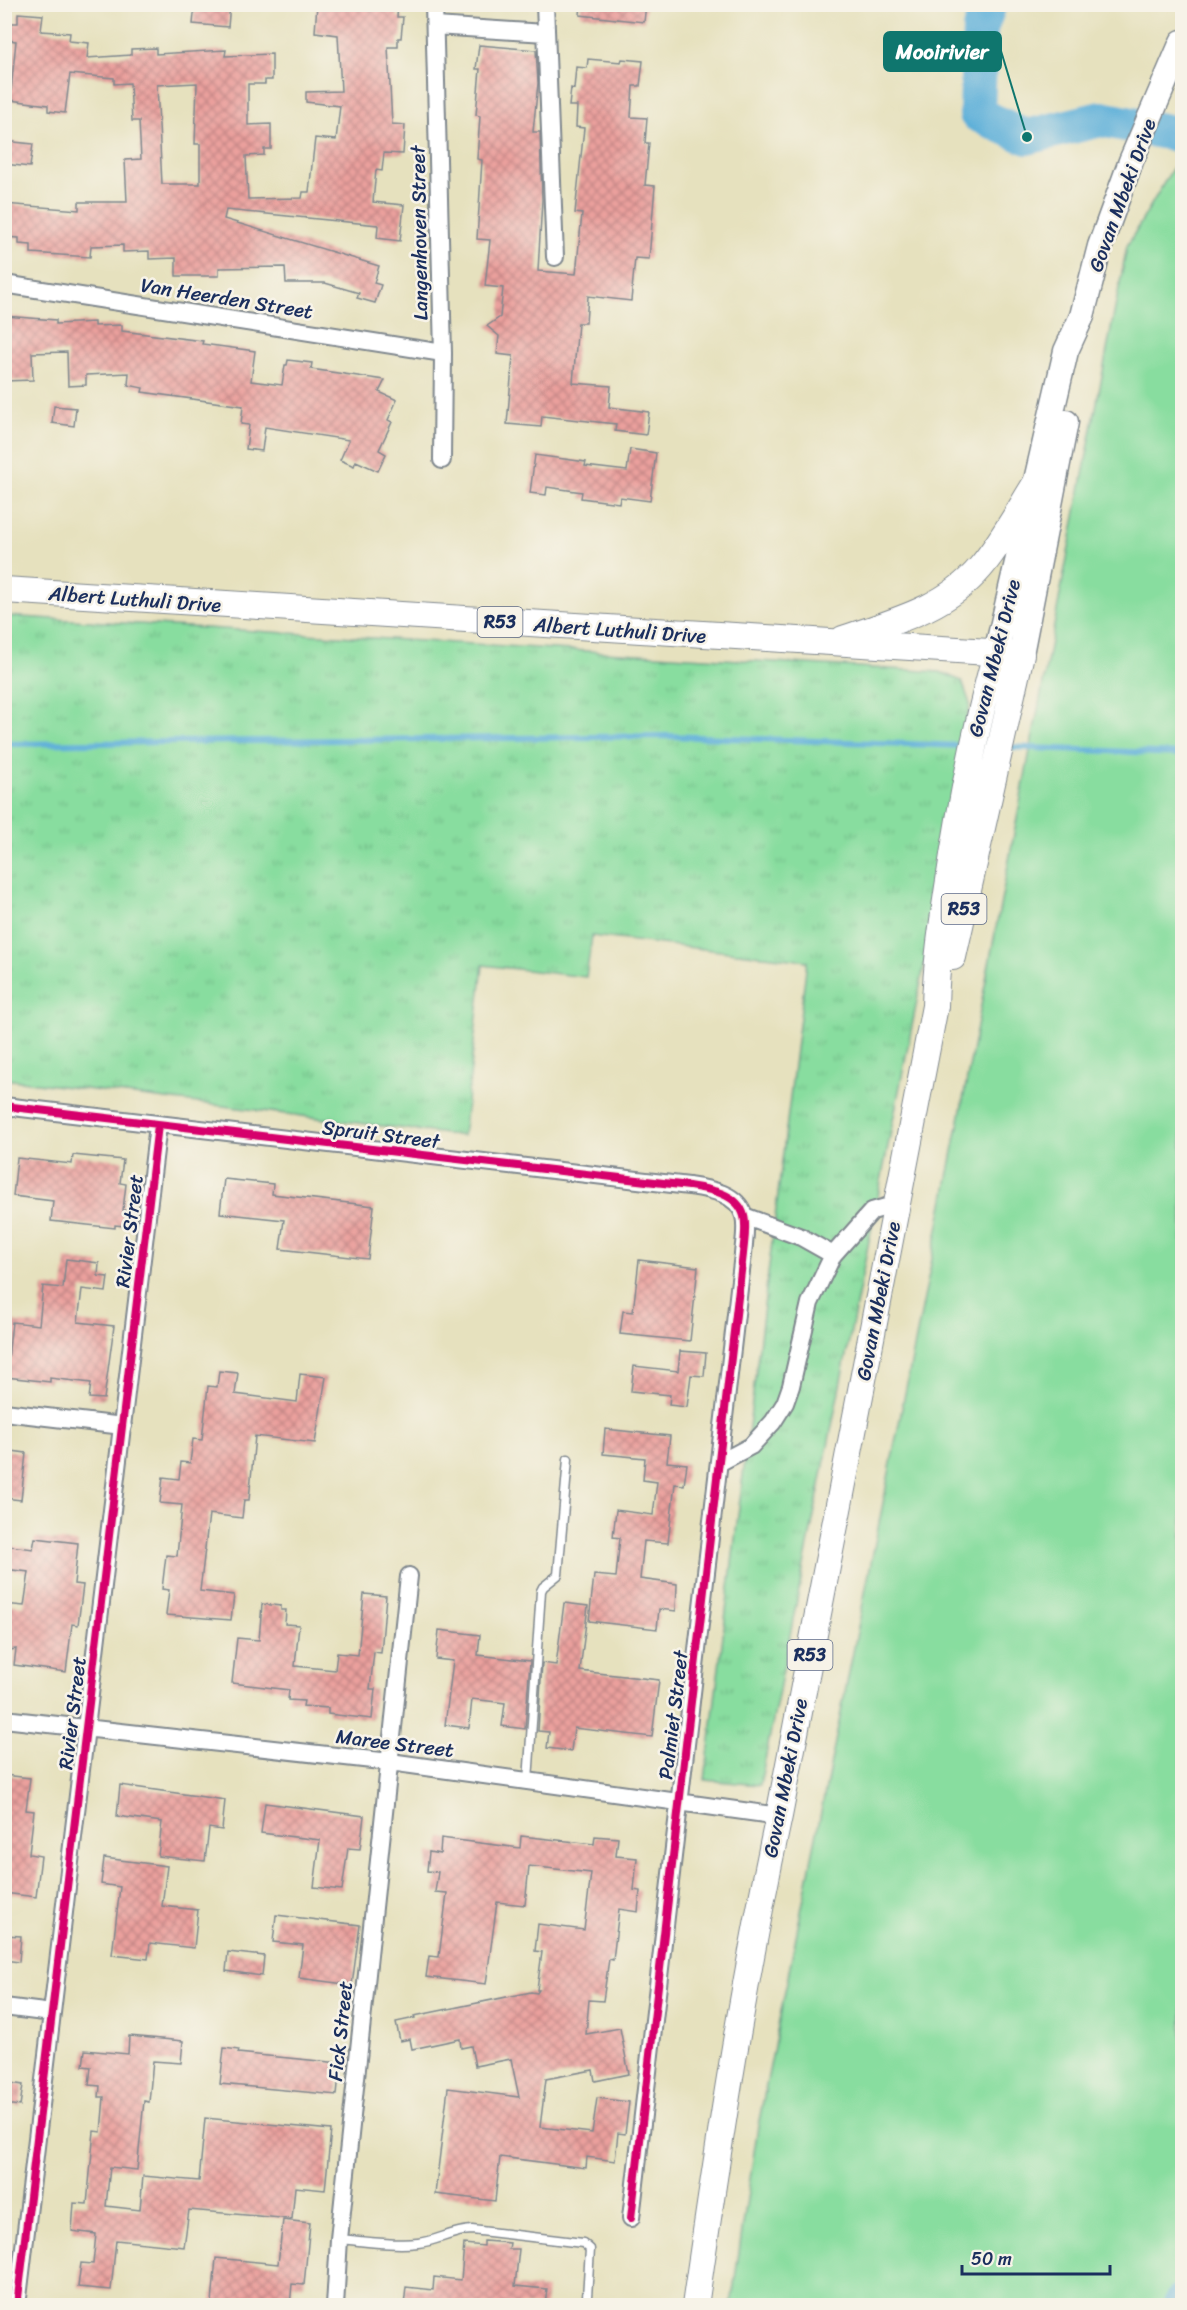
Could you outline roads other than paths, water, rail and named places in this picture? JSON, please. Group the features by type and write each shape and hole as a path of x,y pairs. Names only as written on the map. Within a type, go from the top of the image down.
{"main road":[{"path":"831,643 918,613 956,591 981,568 1036,483"},
{"name":"Albert Luthuli Drive","path":"4,590 1009,653"},
{"name":"Govan Mbeki Drive","path":"695,2306 734,2045 757,1919 779,1816 935,1006 936,972 960,806 976,725 1009,653"},
{"name":"Govan Mbeki Drive","path":"935,1006 950,975 1003,728 1009,653"}],"street":[{"name":"Langenhoven Street","path":"434,4 443,353 442,460"},
{"path":"545,4 555,257"},
{"path":"435,26 546,33"},
{"name":"Govan Mbeki Drive","path":"1009,653 1036,483 1066,351 1082,316 1100,246 1131,161 1182,42"},
{"name":"Van Heerden Street","path":"4,284 443,353"},
{"name":"Govan Mbeki Drive","path":"1009,653 1080,352 1082,316"},
{"name":"Spruit Street","path":"4,1106 706,1188 737,1202 744,1216"},
{"name":"Rivier Street","path":"14,2297 52,2013 159,1125"},
{"path":"719,1463 751,1446 773,1422 785,1403 810,1303 833,1255 872,1211 897,1204"},
{"path":"744,1216 801,1238 833,1255"},
{"name":"Palmiet Street","path":"631,2218 743,1254 744,1216"},
{"path":"4,1412 123,1426"},
{"name":"Fick Street","path":"336,2306 339,2239 408,1576"},
{"name":"Maree Street","path":"4,1719 390,1762 779,1816"},
{"path":"4,2007 52,2013"}],"lane":[{"path":"528,1781 542,1591 543,1587 558,1575 568,1459"},
{"path":"339,2239 416,2243 431,2241 455,2231 472,2230 583,2243 590,2249 587,2297"}],"waterway":[{"path":"989,4 980,29 977,114 1027,137 1101,119 1182,135"},
{"path":"4,744 668,736 967,746"},
{"path":"1007,747 1182,754"},
{"path":"1181,2306 1182,2302"}],"place":[{"name":"Mooirivier","path":"1027,137"}]}
